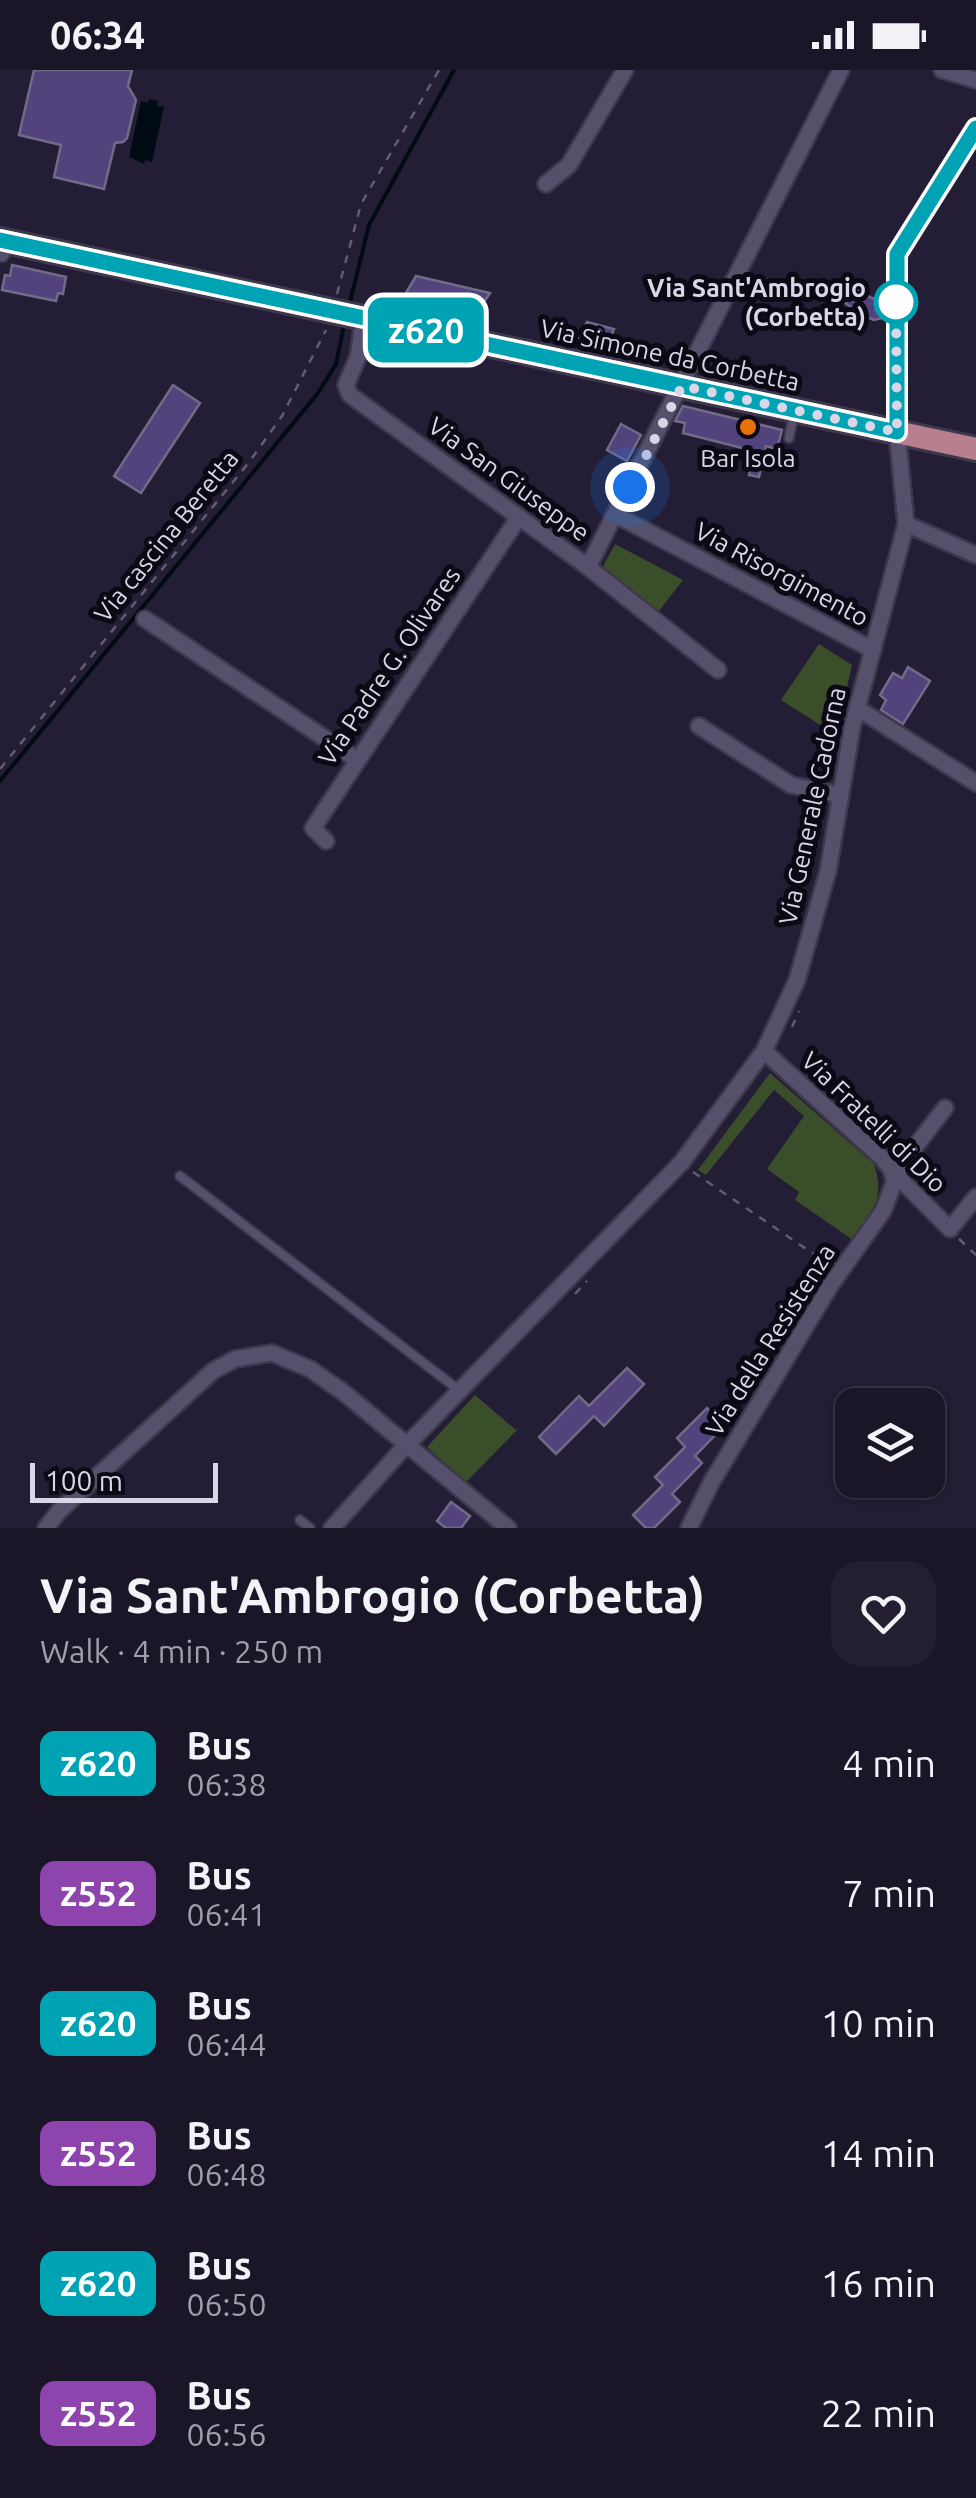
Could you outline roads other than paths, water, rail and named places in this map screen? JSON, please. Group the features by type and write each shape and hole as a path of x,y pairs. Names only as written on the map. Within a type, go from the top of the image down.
{"main road":[{"name":"Via Simone da Corbetta","path":"4,246 338,311 976,448"}],"street":[{"path":"546,184 569,165 625,70"},
{"name":"Via San Giuseppe","path":"364,317 358,357 347,391 588,567 841,70"},
{"path":"942,70 976,80"},
{"name":"Via Generale Cadorna","path":"333,1528 406,1446 682,1162 764,1051 797,980 828,871 857,708 906,524 897,432 897,254 976,128"},
{"name":"Via Risorgimento","path":"616,514 873,650"},
{"name":"Via Padre G. Olivares","path":"326,841 313,828 518,517"},
{"path":"906,524 976,554"},
{"path":"588,567 718,670"},
{"path":"145,619 356,759"},
{"path":"857,708 976,783"},
{"path":"699,726 791,785 840,795"},
{"name":"Via Fratelli di Dio","path":"764,1051 881,1157 894,1180 902,1181 950,1229 976,1197"},
{"name":"Via della Resistenza","path":"688,1528 840,1272 883,1211 901,1165 945,1108"},
{"path":"46,1528 59,1511 213,1371 234,1359 272,1353 310,1369 343,1392 508,1528"}],"lane":[{"path":"789,438 795,410"},
{"path":"180,1176 460,1390"},
{"path":"300,1520 310,1528"}],"waterway":[{"path":"350,302 369,225 454,70"},
{"path":"0,781 318,393 336,364 343,330"}],"place":[{"name":"Via Sant'Ambrogio (Corbetta)","path":"896,302"},
{"name":"Bar Isola","path":"748,427"}]}
